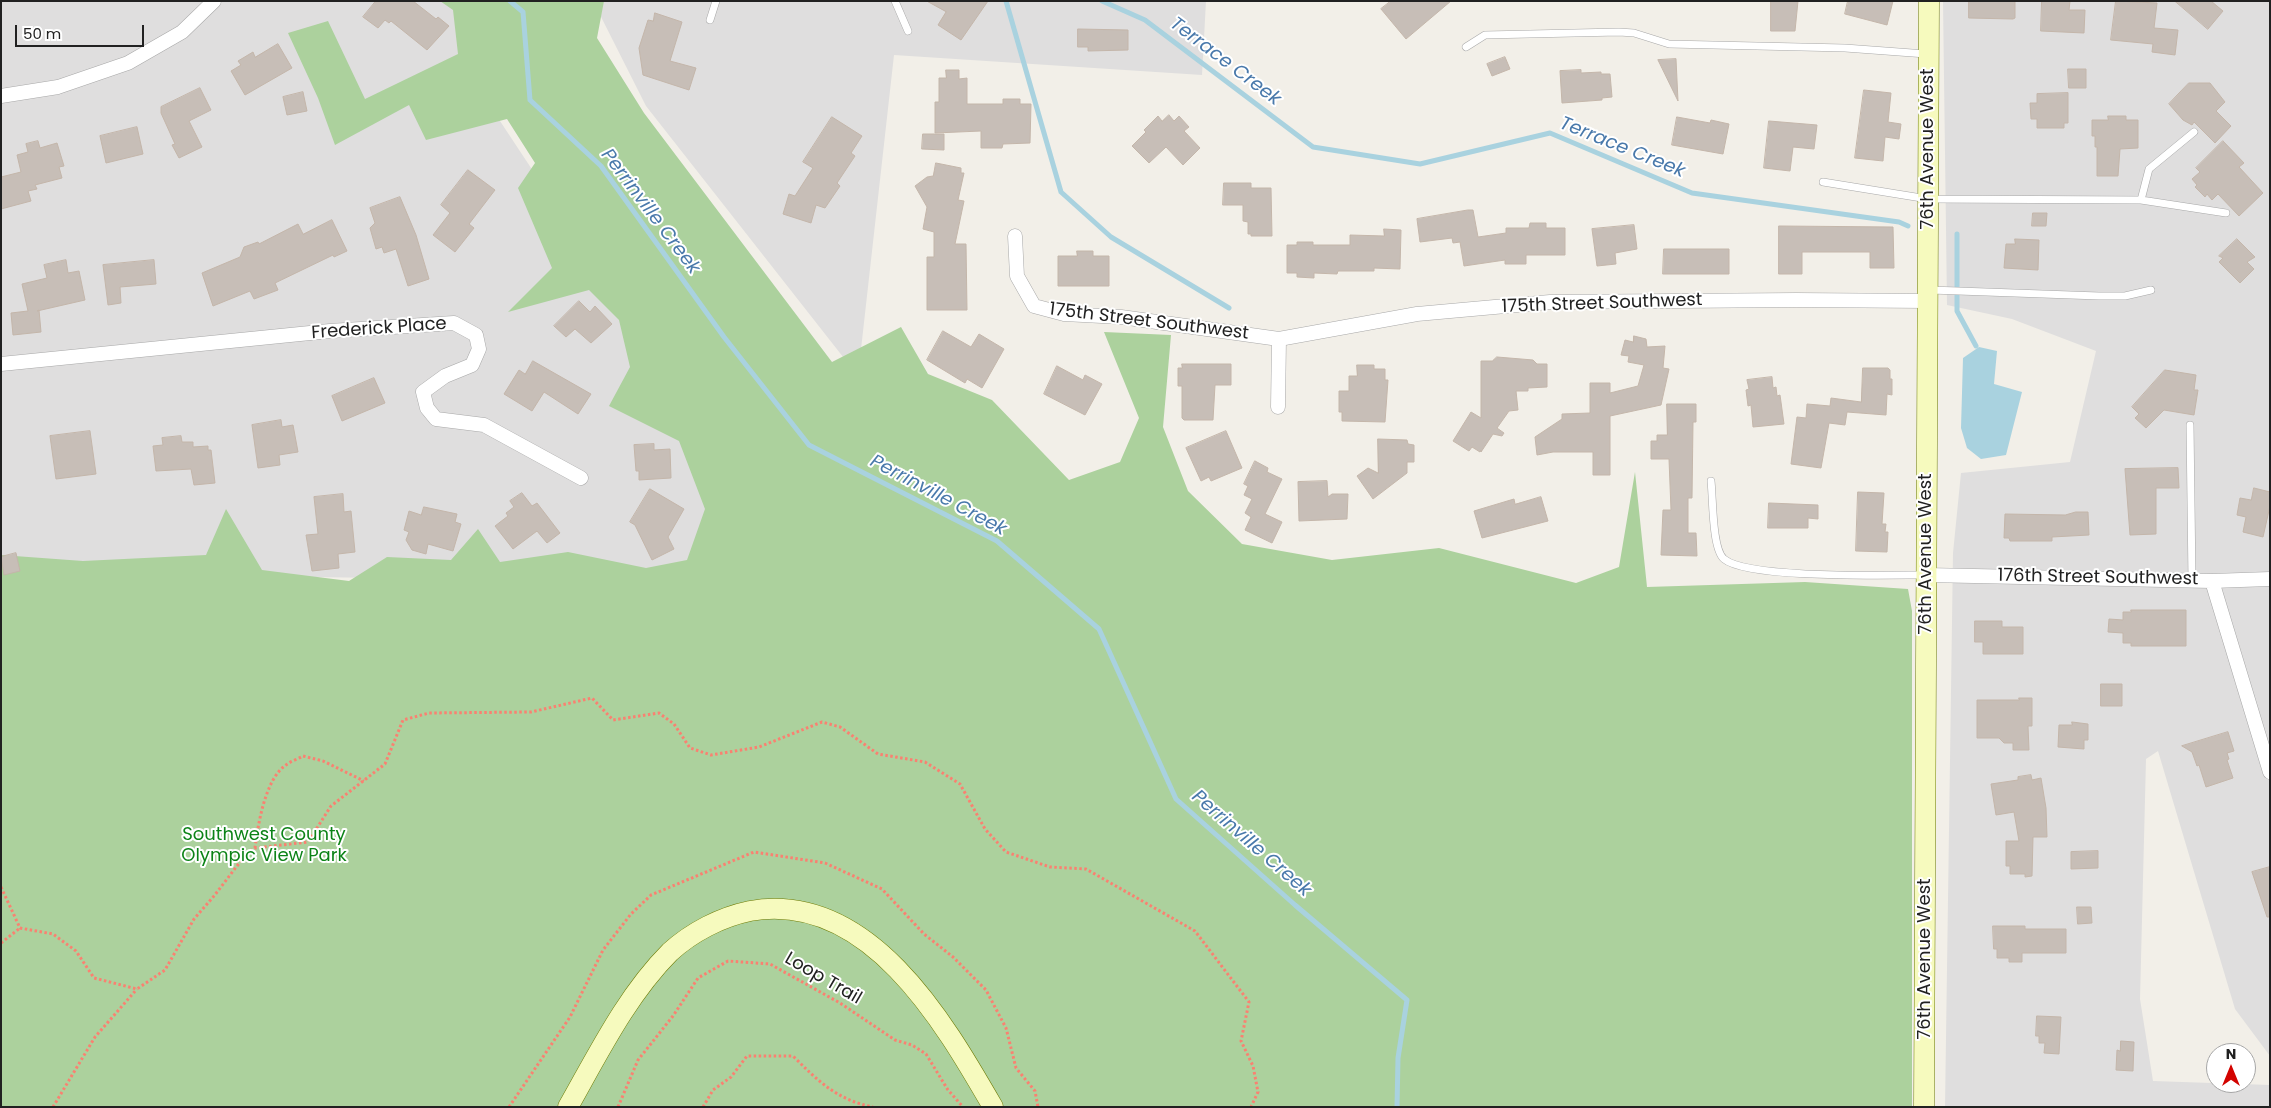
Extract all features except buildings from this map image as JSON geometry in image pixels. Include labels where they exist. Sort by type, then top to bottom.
[{"type":"street","points":[[1,96],[58,87],[128,63],[182,32],[214,1]]},
{"type":"street","name":"76th Avenue West","points":[[1924,1107],[1929,1]]},
{"type":"street","name":"175th Street Southwest","points":[[1015,236],[1017,276],[1034,306],[1064,314],[1121,317],[1279,339],[1417,314],[1550,302],[1786,300],[1928,296]]},
{"type":"street","name":"Frederick Place","points":[[1,364],[330,331],[454,323],[476,335],[479,350],[472,365],[445,376],[423,392],[427,408],[436,419],[484,426],[581,478]]},
{"type":"street","points":[[1278,407],[1279,339]]},
{"type":"street","name":"176th Street Southwest","points":[[1926,575],[2192,580],[2270,579]]},
{"type":"street","points":[[2212,580],[2270,772]]},
{"type":"street","points":[[568,1107],[607,1039],[638,992],[657,966],[672,951],[703,928],[724,919],[743,912],[781,908],[823,918],[842,927],[858,936],[893,964],[912,984],[936,1015],[993,1107]]},
{"type":"lane","points":[[710,20],[716,1]]},
{"type":"lane","points":[[895,1],[908,31]]},
{"type":"lane","points":[[1466,47],[1485,35],[1619,32],[1634,33],[1669,44],[1846,48],[1929,54]]},
{"type":"lane","points":[[2141,200],[2149,169],[2194,132]]},
{"type":"lane","points":[[1822,182],[1928,199],[2141,200],[2226,213]]},
{"type":"lane","points":[[1928,296],[2125,296],[2151,290]]},
{"type":"lane","points":[[2190,426],[2192,580]]},
{"type":"lane","points":[[1711,481],[1717,547],[1724,559],[1737,566],[1784,573],[1926,575]]},
{"type":"path","points":[[53,1107],[95,1037],[136,989],[165,970],[194,919],[247,853],[255,848],[308,842],[331,806],[385,764],[403,720],[429,713],[531,712],[592,698],[614,720],[659,713],[674,724],[690,748],[711,755],[759,747],[822,722],[840,727],[878,754],[925,762],[960,784],[985,829],[1006,852],[1050,867],[1086,869],[1195,931],[1249,1002],[1241,1041],[1253,1066],[1258,1092],[1251,1107]]},
{"type":"path","points":[[255,848],[259,819],[269,789],[284,766],[303,756],[323,761],[364,781]]},
{"type":"path","points":[[509,1107],[570,1017],[603,950],[631,914],[651,895],[754,852],[825,863],[882,889],[924,934],[953,957],[986,990],[1006,1028],[1016,1068],[1035,1091],[1038,1107]]},
{"type":"path","points":[[1,886],[20,928]]},
{"type":"path","points":[[1,943],[20,928],[53,934],[76,951],[94,978],[136,989]]},
{"type":"path","name":"Loop Trail","points":[[618,1107],[638,1060],[698,978],[728,961],[770,964],[840,1003],[895,1040],[912,1045],[926,1054],[948,1090],[963,1107]]},
{"type":"path","points":[[703,1107],[713,1090],[731,1077],[747,1056],[793,1056],[826,1088],[857,1104],[873,1107]]},
{"type":"shaded area","points":[[1,1],[452,1],[498,118],[615,295],[767,583],[1,573]]},
{"type":"shaded area","points":[[593,1],[1206,1],[1202,75],[894,55],[858,376],[646,106]]},
{"type":"shaded area","points":[[1943,1],[2270,1],[2270,1056],[2235,1009],[2158,751],[2146,759],[2140,999],[2153,1081],[2206,1083],[2206,1093],[2256,1093],[2256,1085],[2270,1085],[2270,1107],[1945,1107],[1953,553],[1961,473],[2070,462],[2096,351],[2012,319],[1947,305]]},
{"type":"green space","name":"Southwest County Olympic View Park","points":[[440,1],[604,1],[597,38],[644,113],[832,362],[901,327],[928,374],[992,400],[1069,480],[1120,462],[1139,418],[1104,332],[1171,335],[1163,427],[1188,491],[1242,544],[1332,560],[1439,548],[1576,583],[1619,567],[1635,472],[1647,587],[1805,582],[1908,589],[1912,611],[1912,1107],[1,1107],[1,555],[83,561],[206,555],[226,509],[262,570],[349,581],[387,557],[451,560],[478,529],[500,562],[568,552],[646,568],[687,560],[705,509],[679,441],[609,406],[630,367],[619,320],[589,290],[508,312],[552,268],[518,188],[535,163],[507,119],[426,140],[409,105],[335,145],[318,98],[288,33],[328,21],[365,99],[458,54],[453,10]]},
{"type":"water","points":[[1979,347],[1997,351],[1994,384],[2022,392],[2006,455],[1981,459],[1967,448],[1961,428],[1963,358]]},
{"type":"waterway","name":"Perrinville Creek","points":[[510,1],[523,12],[530,100],[601,166],[724,337],[809,445],[997,541],[1099,629],[1176,799],[1295,905],[1407,1000],[1398,1058],[1397,1107]]},
{"type":"waterway","points":[[1006,1],[1061,192],[1111,237],[1229,308]]},
{"type":"waterway","name":"Terrace Creek","points":[[1102,1],[1145,20],[1313,147],[1420,164],[1550,133],[1692,193],[1899,222],[1908,226]]},
{"type":"waterway","name":"Terrace Creek","points":[[1957,234],[1957,311],[1976,346]]}]
